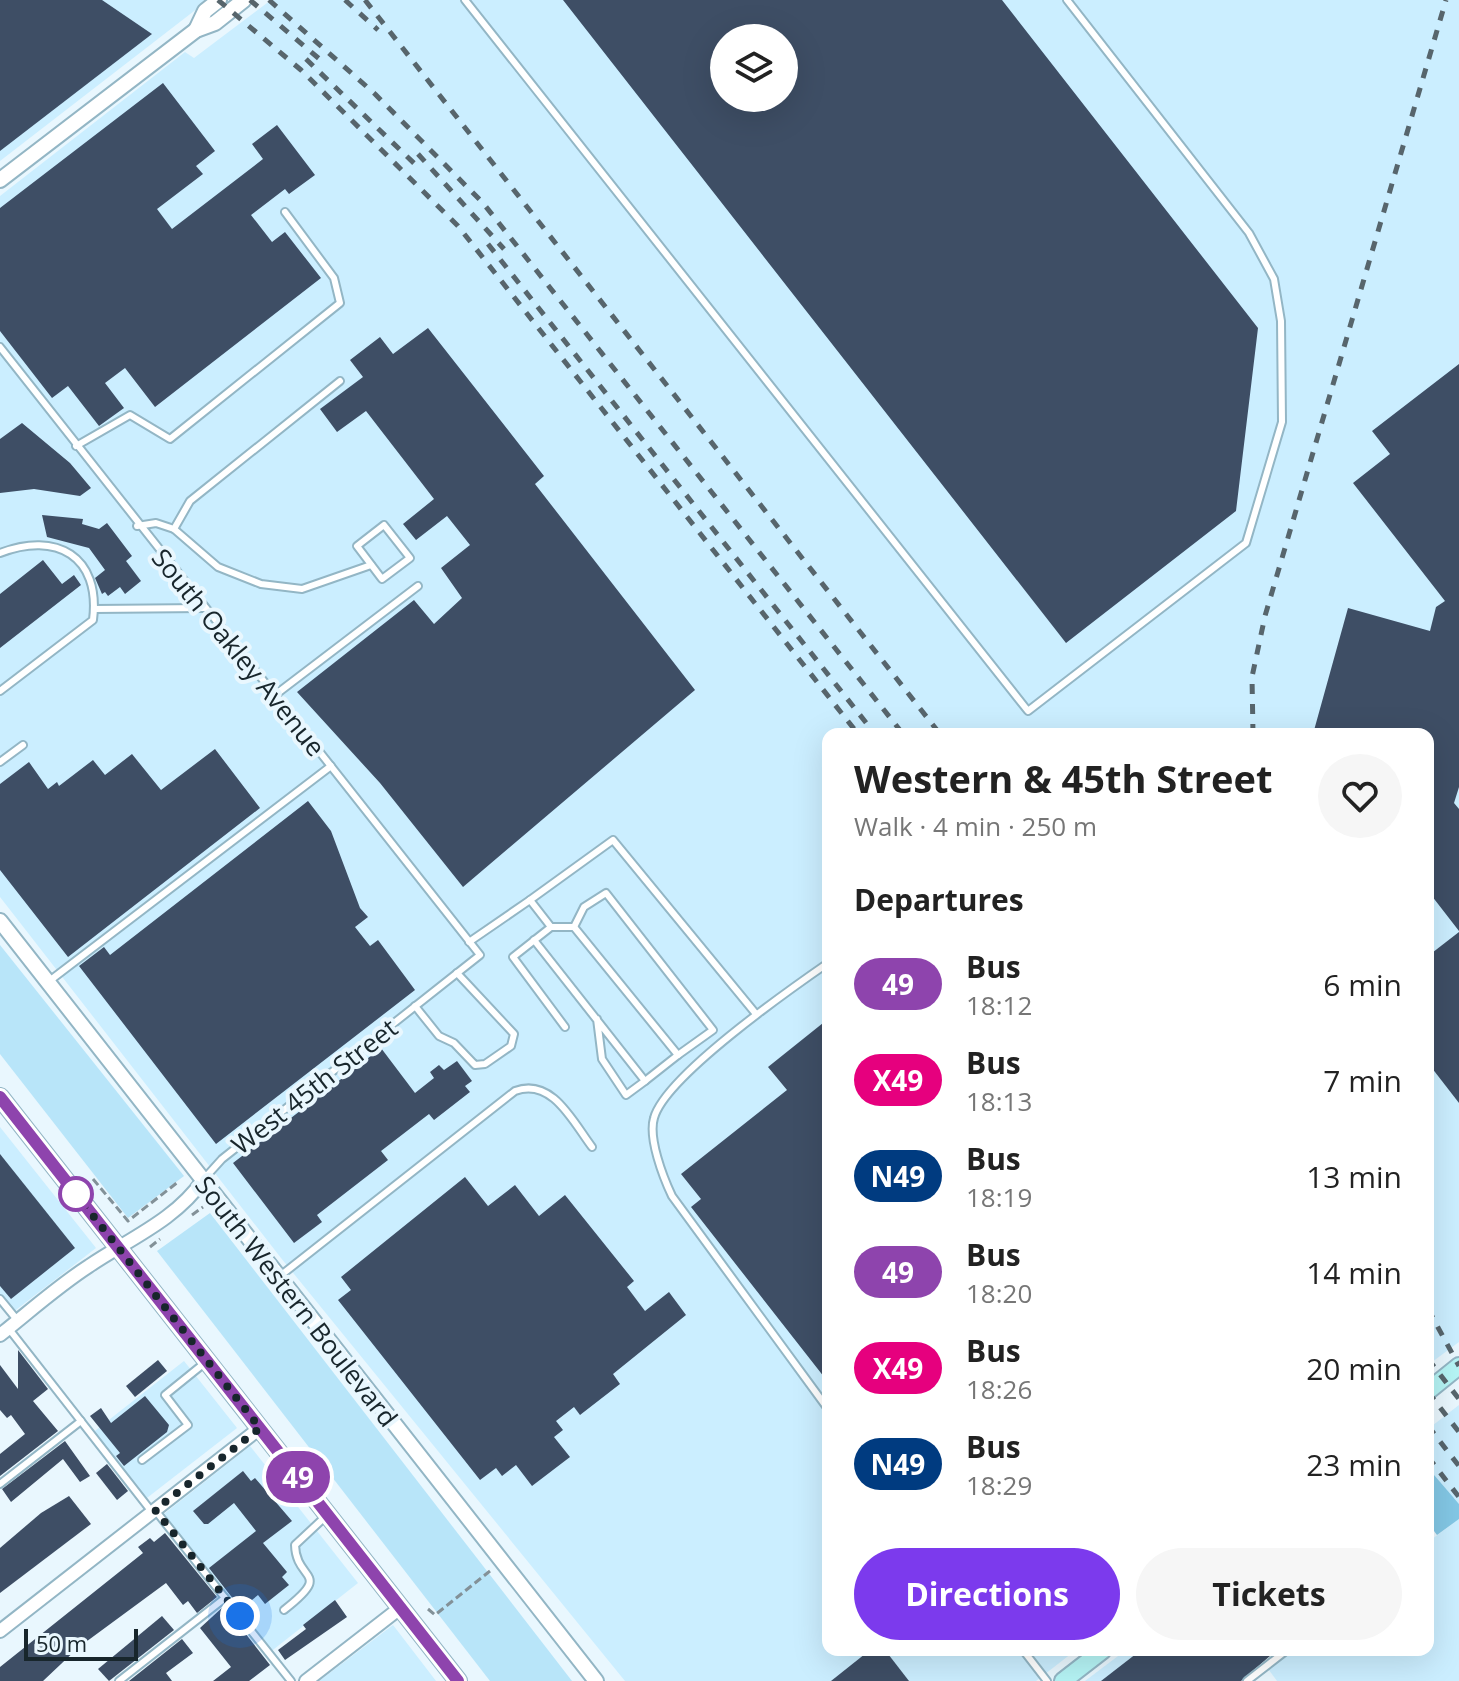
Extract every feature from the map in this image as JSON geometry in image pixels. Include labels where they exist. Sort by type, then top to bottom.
[{"type":"main road","points":[[0,1097],[458,1681]]},
{"type":"main road","points":[[1434,1386],[1459,1366]]},
{"type":"main road","points":[[1434,1399],[1459,1380]]},
{"type":"main road","points":[[1063,1681],[1095,1656]]},
{"type":"street","points":[[196,30],[205,11],[219,0]]},
{"type":"street","points":[[0,180],[196,30],[215,23],[244,0]]},
{"type":"street","name":"South Western Boulevard","points":[[0,921],[596,1681]]},
{"type":"street","name":"West 45th Street","points":[[9,1328],[89,1265],[120,1250],[195,1192],[203,1180]]},
{"type":"street","points":[[0,1631],[260,1428]]},
{"type":"street","points":[[306,1681],[400,1608]]},
{"type":"lane","points":[[465,0],[1028,711],[1246,543],[1282,422],[1281,321],[1274,279],[1249,233],[1067,0]]},
{"type":"lane","points":[[76,446],[130,415],[170,439],[340,303],[334,278],[285,212]]},
{"type":"lane","name":"South Oakley Avenue","points":[[0,347],[137,526],[480,955]]},
{"type":"lane","points":[[174,529],[190,501],[340,381]]},
{"type":"lane","points":[[137,526],[156,523],[174,529],[218,567],[261,584],[302,589],[371,565]]},
{"type":"lane","points":[[384,525],[410,558],[382,579],[371,565],[357,546],[384,525]]},
{"type":"lane","points":[[0,553],[25,543],[63,550],[86,568],[95,600],[93,620],[0,691]]},
{"type":"lane","points":[[275,695],[418,586]]},
{"type":"lane","points":[[94,609],[204,608]]},
{"type":"lane","points":[[0,762],[23,745]]},
{"type":"lane","points":[[48,982],[331,766]]},
{"type":"lane","points":[[469,942],[613,840],[756,1014]]},
{"type":"lane","points":[[574,927],[584,907],[606,893],[713,1030],[626,1095],[602,1059],[597,1019]]},
{"type":"lane","points":[[530,900],[551,927]]},
{"type":"lane","points":[[565,1027],[513,957],[551,927],[574,927]]},
{"type":"lane","points":[[574,927],[678,1055]]},
{"type":"lane","points":[[534,940],[645,1081]]},
{"type":"lane","name":"West 45th Street","points":[[203,1180],[222,1159],[480,955]]},
{"type":"lane","points":[[822,967],[756,1014],[664,1095],[653,1121],[660,1171],[672,1196],[822,1401]]},
{"type":"lane","points":[[415,1006],[439,1036],[454,1043],[475,1065],[485,1064],[511,1046],[514,1034],[457,973]]},
{"type":"lane","points":[[279,1277],[515,1091],[534,1087],[548,1093],[592,1147]]},
{"type":"lane","points":[[0,1299],[9,1328],[291,1681]]},
{"type":"lane","points":[[142,1460],[188,1425],[165,1395],[207,1361]]},
{"type":"lane","points":[[0,1484],[81,1421]]},
{"type":"lane","points":[[284,1610],[307,1592],[309,1586],[308,1571],[295,1545],[327,1515]]},
{"type":"lane","points":[[119,1681],[225,1598]]},
{"type":"lane","points":[[1028,1656],[1047,1681]]},
{"type":"lane","points":[[1247,1681],[1279,1656]]},
{"type":"path","points":[[93,1179],[128,1221],[178,1182]]},
{"type":"path","points":[[428,1609],[435,1615],[491,1571]]},
{"type":"shaded area","points":[[0,0],[206,0],[207,1],[0,161]]},
{"type":"shaded area","points":[[271,0],[1459,0],[1459,1342],[1434,1361],[1434,728],[822,728],[822,1656],[1068,1656],[1036,1681],[625,1681],[281,1258],[0,897],[0,196],[185,52],[194,58]]},
{"type":"shaded area","points":[[0,945],[184,1176],[128,1218],[0,1054]]},
{"type":"shaded area","points":[[0,1127],[96,1248],[12,1313],[0,1299]]},
{"type":"shaded area","points":[[210,1213],[572,1681],[490,1681],[157,1251]]},
{"type":"shaded area","points":[[184,1361],[237,1428],[143,1501],[91,1434]]},
{"type":"shaded area","points":[[1459,1405],[1459,1504],[1454,1498],[1434,1513],[1434,1424]]},
{"type":"shaded area","points":[[250,1446],[358,1583],[269,1653],[160,1517]]},
{"type":"shaded area","points":[[1434,1475],[1459,1504],[1459,1519],[1437,1535],[1434,1531]]},
{"type":"shaded area","points":[[1459,1519],[1459,1681],[1277,1681],[1266,1666],[1279,1656],[1434,1656],[1434,1538]]},
{"type":"shaded area","points":[[393,1625],[436,1681],[319,1681]]},
{"type":"shaded area","points":[[1118,1656],[1168,1656],[1187,1681],[1085,1681]]},
{"type":"building","points":[[0,0],[102,0],[152,34],[0,151]]},
{"type":"building","points":[[563,0],[1002,0],[1258,328],[1236,511],[1066,643]]},
{"type":"building","points":[[163,83],[215,151],[196,166],[203,174],[157,209],[172,229],[263,159],[252,144],[277,125],[315,175],[289,194],[285,189],[251,215],[272,242],[285,232],[321,278],[155,407],[125,368],[105,383],[124,408],[99,426],[68,386],[52,398],[0,331],[0,208]]},
{"type":"building","points":[[428,328],[544,476],[535,484],[695,690],[463,887],[380,783],[297,692],[414,600],[434,624],[462,598],[441,568],[470,545],[447,516],[416,540],[403,524],[434,499],[366,411],[337,432],[320,409],[363,377],[350,360],[380,337],[393,354]]},
{"type":"building","points":[[1459,364],[1459,787],[1454,803],[1459,809],[1459,931],[1434,899],[1434,728],[1315,728],[1348,608],[1430,631],[1436,607],[1445,601],[1353,483],[1390,454],[1372,431]]},
{"type":"building","points":[[22,423],[70,463],[91,488],[80,496],[34,489],[0,493],[0,439]]},
{"type":"building","points":[[42,515],[83,519],[82,524],[99,529],[107,523],[132,556],[126,561],[141,581],[125,594],[120,587],[108,596],[105,592],[102,594],[95,578],[105,570],[89,548],[47,537]]},
{"type":"building","points":[[43,560],[62,584],[74,575],[81,585],[0,648],[0,594]]},
{"type":"building","points":[[215,749],[260,808],[68,957],[0,870],[0,784],[29,762],[48,789],[57,782],[59,786],[93,760],[105,775],[132,754],[161,790]]},
{"type":"building","points":[[308,801],[331,831],[360,908],[368,917],[355,927],[370,946],[378,940],[415,990],[216,1144],[79,966],[104,947],[110,955]]},
{"type":"building","points":[[1459,932],[1459,1103],[1434,1071],[1434,951]]},
{"type":"building","points":[[822,1024],[822,1374],[691,1207],[701,1199],[681,1174],[787,1090],[768,1067]]},
{"type":"building","points":[[381,1048],[415,1093],[434,1078],[430,1072],[439,1065],[444,1070],[457,1061],[472,1081],[465,1086],[470,1092],[434,1120],[429,1114],[381,1151],[388,1160],[317,1215],[322,1222],[294,1243],[233,1163]]},
{"type":"building","points":[[0,1154],[75,1248],[11,1299],[0,1286]]},
{"type":"building","points":[[465,1177],[488,1206],[515,1185],[539,1216],[565,1195],[634,1281],[627,1287],[645,1311],[669,1292],[686,1315],[613,1374],[620,1384],[580,1415],[574,1407],[556,1421],[563,1430],[554,1437],[570,1457],[532,1486],[516,1465],[502,1476],[496,1468],[480,1480],[338,1300],[351,1290],[341,1277]]},
{"type":"building","points":[[18,1350],[48,1389],[33,1401],[58,1431],[0,1476],[0,1454],[25,1434],[11,1415],[7,1418],[0,1410],[0,1365],[18,1389]]},
{"type":"building","points":[[158,1360],[167,1371],[135,1397],[126,1386]]},
{"type":"building","points":[[145,1396],[169,1425],[167,1432],[124,1466],[116,1456],[120,1453],[90,1416],[101,1408],[111,1423]]},
{"type":"building","points":[[65,1441],[90,1476],[80,1482],[63,1459],[11,1502],[2,1489]]},
{"type":"building","points":[[107,1464],[128,1491],[117,1500],[96,1473]]},
{"type":"building","points":[[243,1471],[251,1481],[255,1478],[292,1521],[263,1543],[287,1572],[282,1577],[289,1585],[265,1604],[258,1595],[241,1609],[209,1568],[256,1531],[234,1503],[208,1524],[204,1524],[193,1511]]},
{"type":"building","points":[[69,1496],[91,1524],[0,1593],[0,1548],[41,1513]]},
{"type":"building","points":[[165,1533],[217,1597],[197,1613],[188,1601],[183,1605],[166,1583],[79,1647],[43,1681],[0,1681],[0,1667],[143,1553],[138,1547],[150,1538],[154,1542]]},
{"type":"building","points":[[335,1600],[347,1617],[285,1660],[278,1650],[306,1629],[303,1625]]},
{"type":"building","points":[[224,1606],[270,1665],[249,1681],[213,1681],[231,1667],[200,1628]]},
{"type":"building","points":[[162,1616],[174,1630],[109,1681],[98,1669]]},
{"type":"building","points":[[182,1639],[193,1653],[166,1673],[172,1681],[129,1681]]},
{"type":"building","points":[[862,1656],[890,1656],[909,1681],[831,1681]]},
{"type":"building","points":[[1133,1656],[1270,1656],[1241,1681],[1101,1681]]},
{"type":"railway","points":[[218,0],[301,70],[458,226],[853,728]]},
{"type":"railway","points":[[250,0],[323,62]]},
{"type":"railway","points":[[269,0],[375,94],[483,203],[898,728]]},
{"type":"railway","points":[[345,0],[378,30]]},
{"type":"railway","points":[[365,0],[935,728]]},
{"type":"railway","points":[[1253,728],[1252,677],[1265,616],[1446,0]]},
{"type":"railway","points":[[306,59],[421,170]]},
{"type":"railway","points":[[418,154],[504,249]]},
{"type":"railway","points":[[488,244],[870,728]]},
{"type":"railway","points":[[1434,1320],[1459,1366]]},
{"type":"railway","points":[[1434,1367],[1459,1399]]},
{"type":"railway","points":[[1434,1400],[1459,1432]]},
{"type":"railway","points":[[1434,1434],[1459,1466]]},
{"type":"railway","points":[[1434,1465],[1459,1497]]},
{"type":"bus line","name":"49","points":[[0,1097],[458,1681]]},
{"type":"route","points":[[76,1194],[74,1192],[260,1428],[155,1510],[240,1616]]}]
